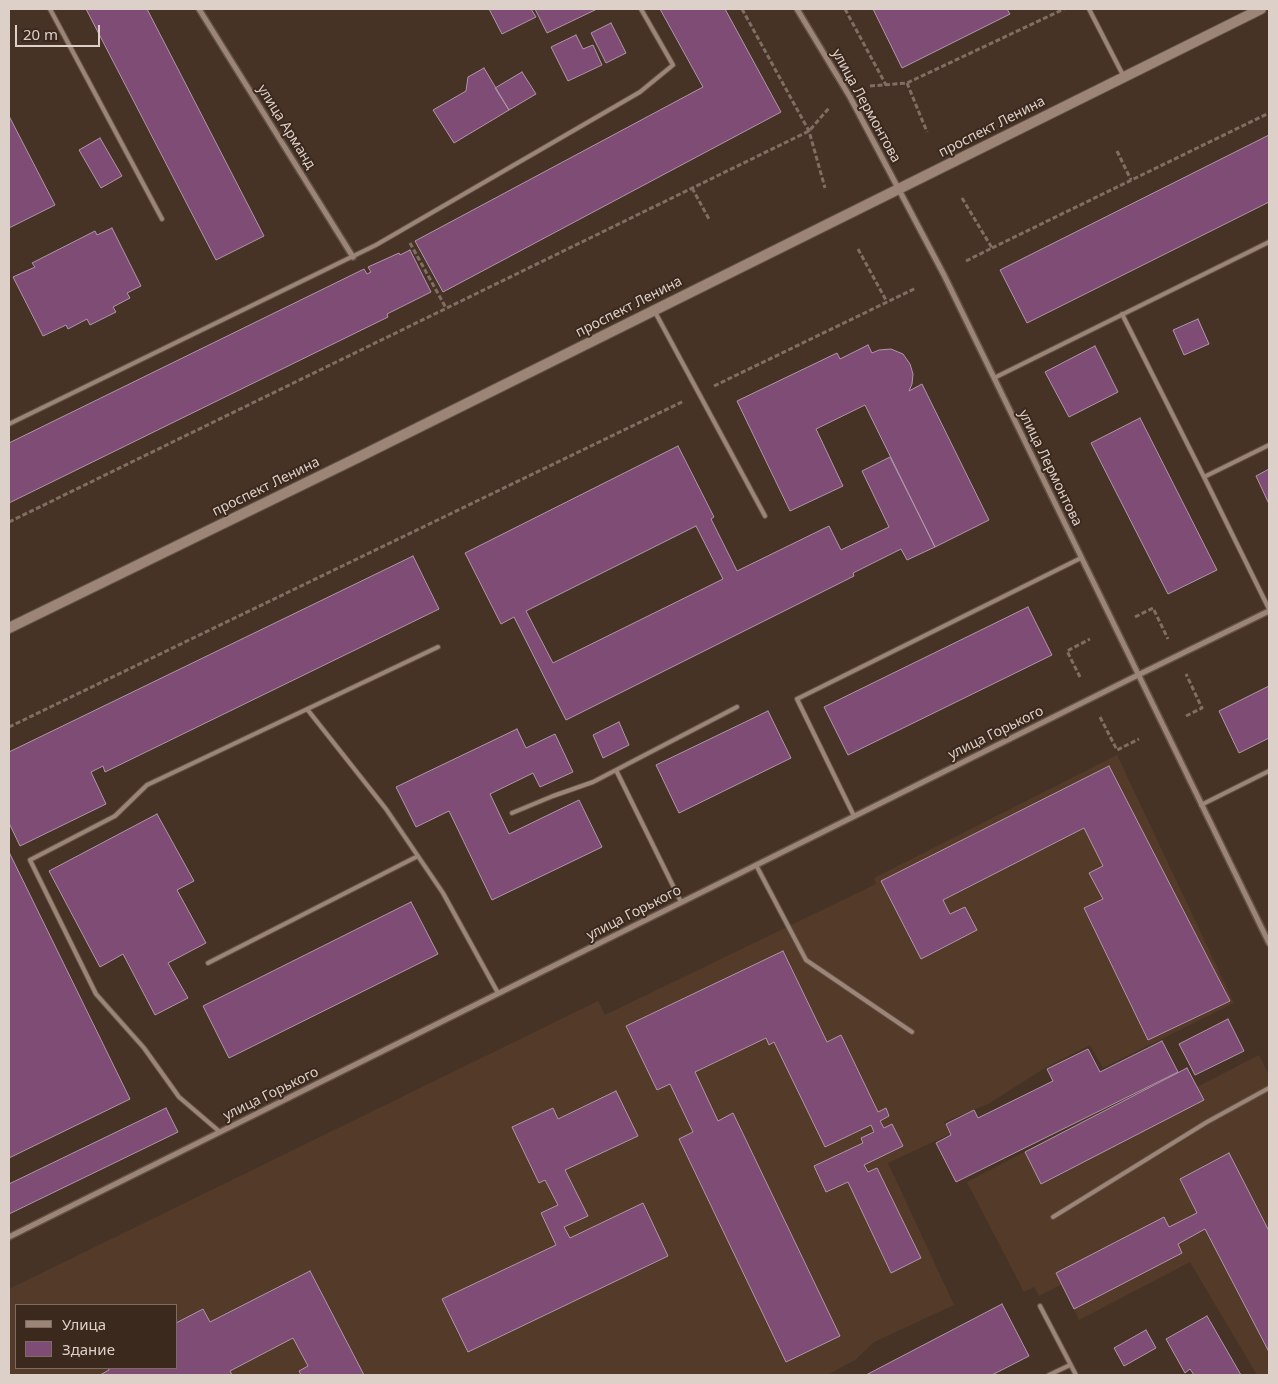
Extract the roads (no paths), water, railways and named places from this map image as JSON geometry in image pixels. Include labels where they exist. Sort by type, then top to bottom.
[{"type":"main road","name":"проспект Ленина","points":[[9,628],[357,458],[1261,9]]},
{"type":"street","name":"улица Арманд","points":[[199,9],[353,257]]},
{"type":"street","name":"улица Лермонтова","points":[[798,9],[850,97],[944,275],[1269,943]]},
{"type":"street","name":"улица Горького","points":[[9,1237],[1269,610]]},
{"type":"lane","points":[[50,9],[162,219]]},
{"type":"lane","points":[[9,424],[353,257],[403,230],[640,92],[673,65],[641,9]]},
{"type":"lane","points":[[1089,9],[1124,77]]},
{"type":"lane","points":[[994,378],[1269,242]]},
{"type":"lane","points":[[654,310],[766,516]]},
{"type":"lane","points":[[1122,314],[1269,610]]},
{"type":"lane","points":[[1204,477],[1269,445]]},
{"type":"lane","points":[[854,816],[797,699],[1081,558]]},
{"type":"lane","points":[[220,1132],[179,1097],[144,1048],[96,994],[30,860],[115,816],[148,784],[438,647]]},
{"type":"lane","points":[[512,814],[553,796],[593,782],[737,707]]},
{"type":"lane","points":[[307,709],[386,809],[443,893],[498,993]]},
{"type":"lane","points":[[616,770],[682,902]]},
{"type":"lane","points":[[1202,805],[1269,771]]},
{"type":"lane","points":[[208,963],[418,856]]},
{"type":"lane","points":[[756,865],[806,960],[912,1032]]},
{"type":"lane","points":[[1053,1217],[1207,1122],[1269,1088]]},
{"type":"lane","points":[[1040,1306],[1076,1375]]},
{"type":"lane","points":[[1049,1375],[1070,1365]]}]
